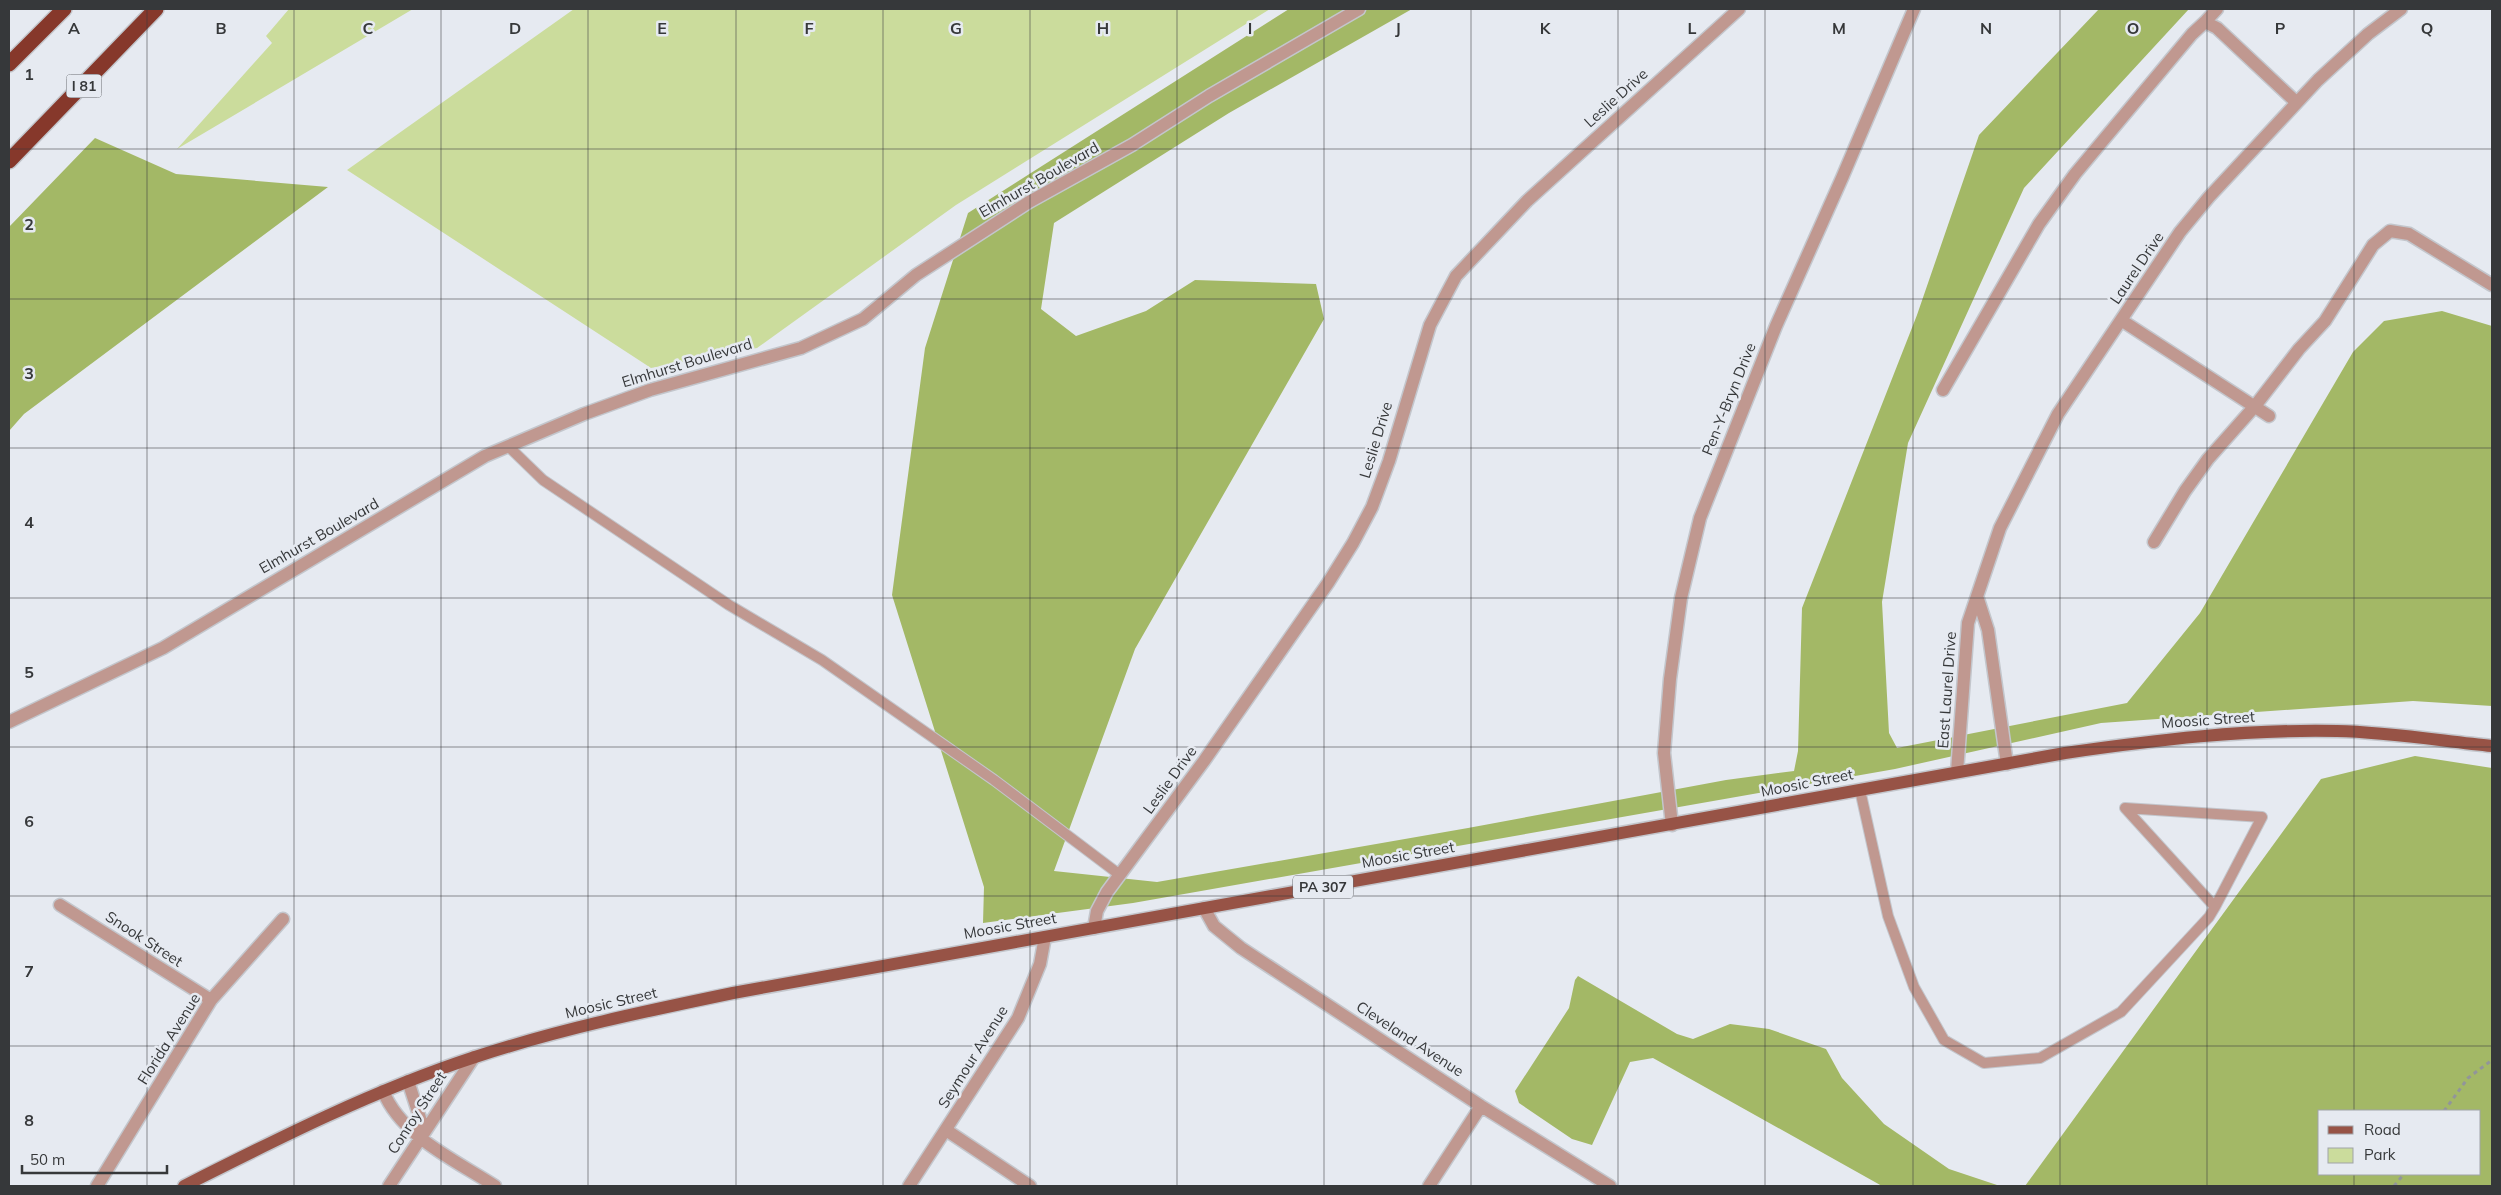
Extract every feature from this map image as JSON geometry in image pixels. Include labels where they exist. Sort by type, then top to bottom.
[{"type":"highway","points":[[9,64],[64,9]]},
{"type":"highway","name":"I 81","points":[[9,161],[156,9]]},
{"type":"main road","name":"Moosic Street","points":[[184,1186],[288,1134],[408,1081],[474,1057],[591,1023],[665,1007],[1957,772],[2154,740],[2225,733],[2339,731],[2492,746]]},
{"type":"street","name":"Elmhurst Boulevard","points":[[9,722],[163,648],[365,529],[434,485],[508,446],[584,414],[650,390],[801,348],[863,319],[916,275],[1029,202],[1132,145],[1209,96],[1359,9]]},
{"type":"street","name":"Leslie Drive","points":[[1094,928],[1097,911],[1107,892],[1301,622],[1353,543],[1372,507],[1389,461],[1430,325],[1456,276],[1527,201],[1739,9]]},
{"type":"street","name":"Pen-Y-Bryn Drive","points":[[1672,825],[1664,753],[1670,679],[1681,598],[1700,518],[1776,326],[1914,9]]},
{"type":"street","points":[[1943,390],[2039,224],[2075,174],[2192,34],[2217,9]]},
{"type":"street","name":"Laurel Drive","points":[[1978,599],[1984,570],[2010,505],[2058,414],[2192,218],[2296,102],[2368,34],[2401,9]]},
{"type":"street","points":[[2205,22],[2217,28],[2296,102]]},
{"type":"street","points":[[2154,542],[2184,491],[2208,459],[2255,406],[2299,349],[2325,322],[2373,245],[2390,231],[2409,234],[2492,285]]},
{"type":"street","points":[[2121,320],[2269,416]]},
{"type":"street","points":[[1978,599],[1988,630],[2007,764]]},
{"type":"street","name":"East Laurel Drive","points":[[1957,772],[1968,623],[1978,599]]},
{"type":"street","name":"Snook Street","points":[[60,905],[211,1000]]},
{"type":"street","name":"Cleveland Avenue","points":[[1204,908],[1214,926],[1241,948],[1482,1106],[1610,1186]]},
{"type":"street","name":"Florida Avenue","points":[[97,1186],[211,1000],[283,919]]},
{"type":"street","name":"Seymour Avenue","points":[[909,1186],[1018,1018],[1040,964],[1045,937]]},
{"type":"street","name":"Conroy Street","points":[[389,1186],[474,1057]]},
{"type":"street","points":[[408,1081],[421,1121],[420,1138]]},
{"type":"street","points":[[383,1091],[389,1105],[410,1131],[495,1186]]},
{"type":"street","points":[[1429,1186],[1482,1106]]},
{"type":"street","points":[[946,1130],[1030,1186]]},
{"type":"lane","points":[[508,446],[543,480],[729,605],[822,660],[994,780],[1120,876]]},
{"type":"lane","points":[[1860,790],[1888,916],[1914,987],[1944,1040],[1984,1063],[2040,1058],[2121,1012],[2209,917],[2215,907],[2262,816],[2125,808],[2215,907]]},
{"type":"path","points":[[2445,1110],[2468,1078],[2492,1060]]},
{"type":"path","points":[[2394,1186],[2403,1175]]},
{"type":"green space","points":[[289,9],[413,9],[177,149],[272,43],[266,36]]},
{"type":"green space","points":[[574,9],[1270,9],[956,205],[757,348],[651,368],[347,170]]},
{"type":"green space","points":[[1289,9],[1412,9],[1229,113],[1054,223],[1041,309],[1076,336],[1146,311],[1195,280],[1316,284],[1324,319],[1135,649],[1054,871],[1157,882],[1468,828],[1726,780],[1794,771],[1798,751],[1802,608],[1917,315],[1979,135],[2099,9],[2189,9],[2024,188],[1908,443],[1882,602],[1889,733],[1897,748],[2127,703],[2200,613],[2353,352],[2384,321],[2442,311],[2492,326],[2492,706],[2413,701],[2101,723],[1895,769],[1133,903],[983,923],[984,887],[892,595],[925,348],[968,213]]},
{"type":"green space","points":[[95,138],[176,174],[328,187],[24,414],[9,431],[9,227]]},
{"type":"green space","points":[[2415,756],[2492,768],[2492,1186],[2025,1186],[2321,779]]},
{"type":"green space","points":[[1578,976],[1677,1034],[1693,1039],[1730,1024],[1769,1029],[1826,1049],[1842,1078],[1884,1124],[1949,1169],[2000,1186],[1882,1186],[1653,1058],[1630,1062],[1592,1145],[1572,1139],[1519,1103],[1515,1091],[1569,1008],[1575,980]]}]
